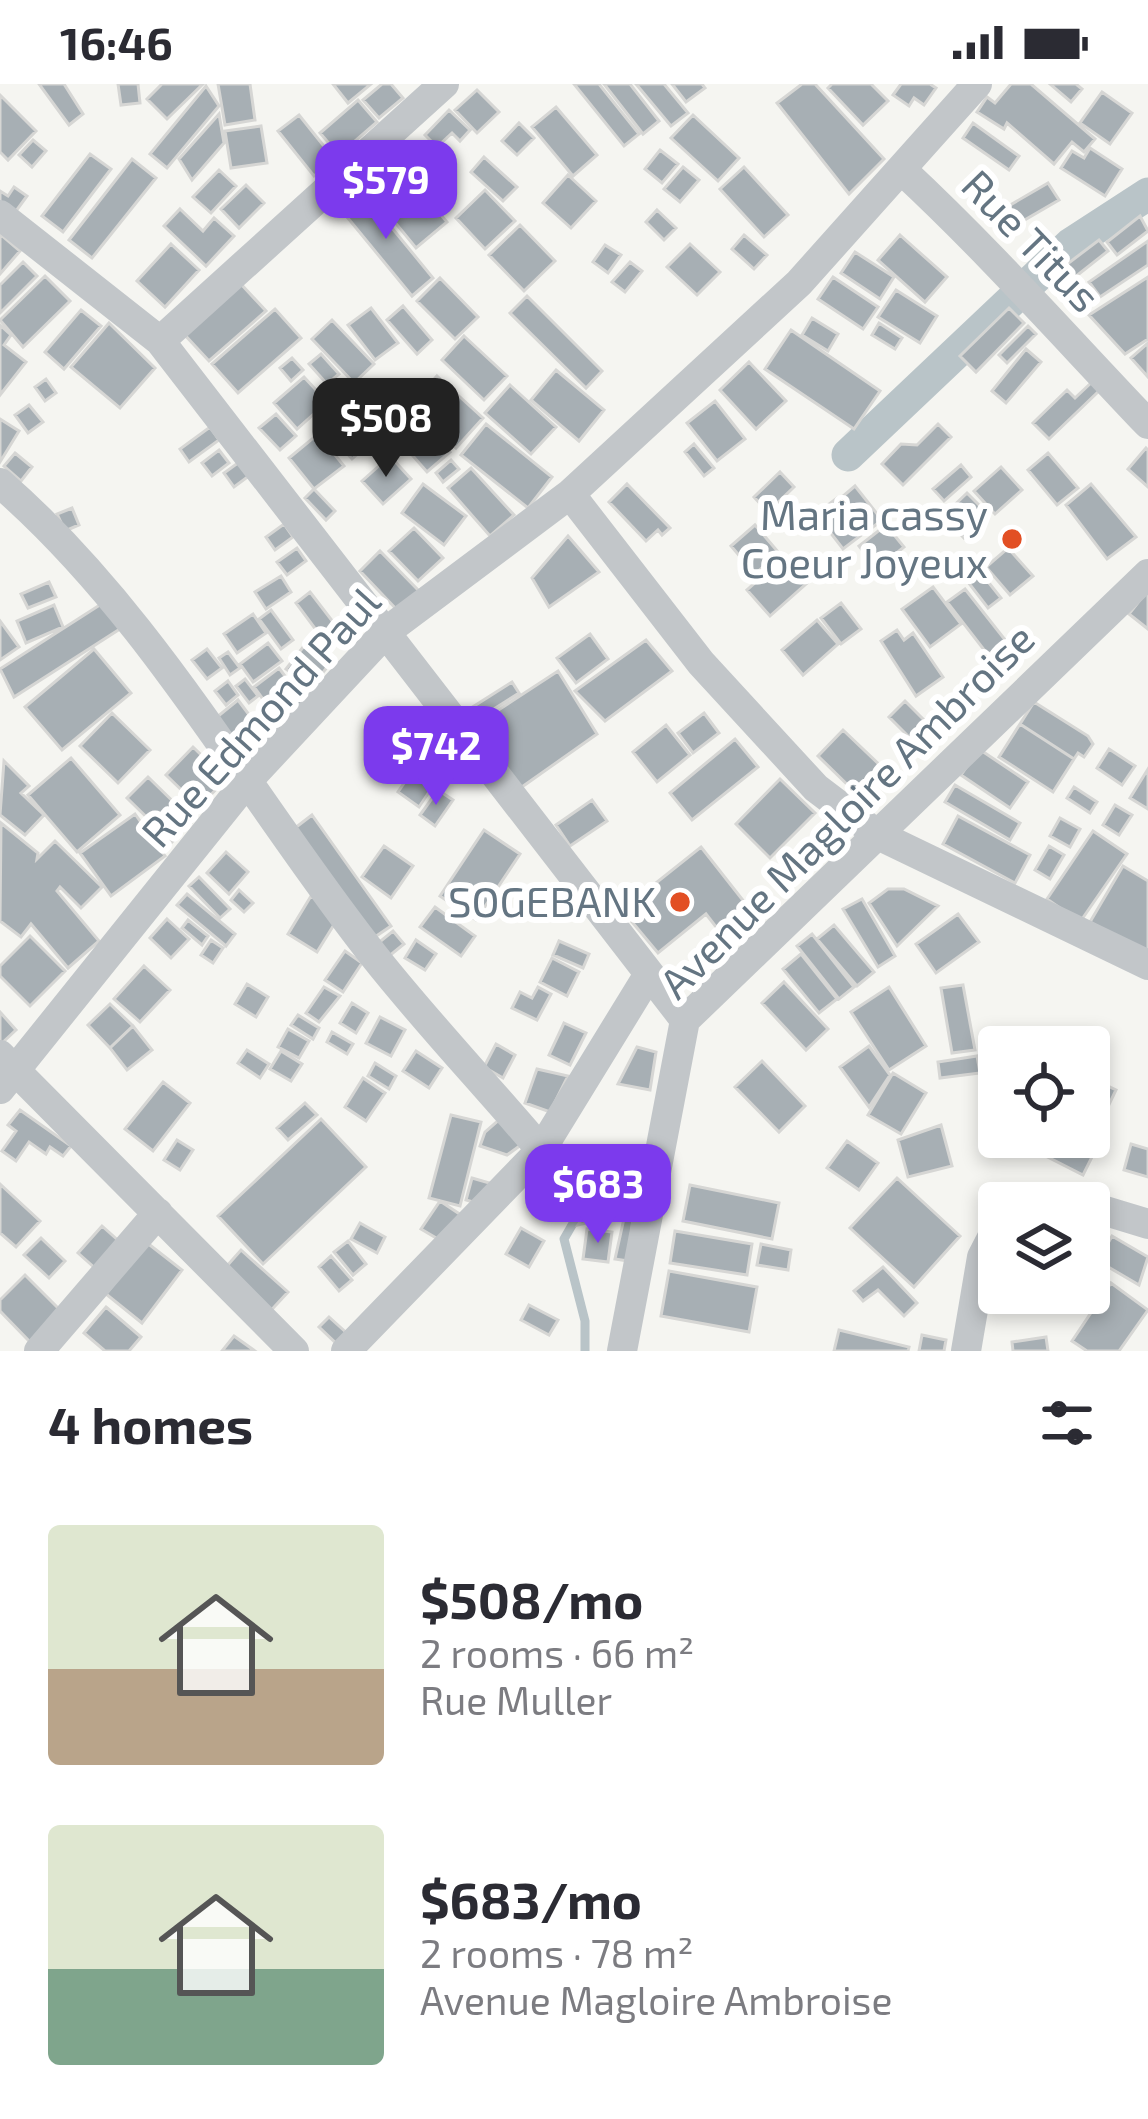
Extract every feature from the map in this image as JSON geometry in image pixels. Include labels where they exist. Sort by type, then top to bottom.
[{"type":"street","points":[[160,341],[444,84]]},
{"type":"street","name":"Rue Edmond Paul","points":[[5,1072],[249,779],[387,631],[570,494],[799,283],[977,84]]},
{"type":"street","name":"Rue Titus","points":[[903,171],[1003,264],[1025,296],[1148,424]]},
{"type":"street","points":[[0,215],[160,341],[685,1020]]},
{"type":"street","points":[[0,483],[56,531],[249,779],[374,955],[542,1150]]},
{"type":"street","points":[[570,494],[700,662],[816,788],[878,835],[1148,965]]},
{"type":"street","name":"Avenue Magloire Ambroise","points":[[622,1351],[685,1020],[1148,574]]},
{"type":"street","points":[[346,1351],[542,1150],[649,974]]},
{"type":"street","points":[[5,1072],[158,1213],[294,1351]]},
{"type":"street","points":[[39,1351],[158,1213]]},
{"type":"street","points":[[1110,1213],[1148,1224]]},
{"type":"street","points":[[966,1351],[978,1276]]},
{"type":"street","points":[[969,1319],[980,1351]]},
{"type":"building","points":[[39,84],[64,84],[83,114],[69,125]]},
{"type":"building","points":[[118,84],[138,84],[140,103],[121,105]]},
{"type":"building","points":[[162,84],[203,84],[167,119],[147,99]]},
{"type":"building","points":[[218,84],[250,84],[255,120],[225,125]]},
{"type":"building","points":[[333,84],[371,84],[348,103]]},
{"type":"building","points":[[382,84],[391,84],[403,98],[379,118],[363,100]]},
{"type":"building","points":[[574,84],[599,84],[639,134],[624,146]]},
{"type":"building","points":[[604,84],[630,84],[659,121],[643,134]]},
{"type":"building","points":[[636,84],[664,84],[688,113],[671,126]]},
{"type":"building","points":[[672,84],[702,84],[705,88],[686,102]]},
{"type":"building","points":[[802,84],[815,84],[884,159],[849,194],[777,103]]},
{"type":"building","points":[[832,84],[871,84],[888,101],[863,125],[828,88]]},
{"type":"building","points":[[901,84],[936,88],[924,105],[914,98],[909,106],[893,95]]},
{"type":"building","points":[[1011,84],[1031,84],[1095,139],[1084,152],[1072,142],[1054,164],[1007,123],[1004,129],[977,112],[987,97],[995,103]]},
{"type":"building","points":[[1050,84],[1076,84],[1082,89],[1071,102]]},
{"type":"building","points":[[206,86],[219,106],[167,168],[150,154]]},
{"type":"building","points":[[477,90],[499,112],[477,133],[455,110]]},
{"type":"building","points":[[1102,92],[1132,113],[1110,144],[1080,123]]},
{"type":"building","points":[[0,95],[36,131],[8,160],[0,152]]},
{"type":"building","points":[[358,100],[377,122],[339,155],[320,133]]},
{"type":"building","points":[[556,107],[597,155],[573,176],[532,127]]},
{"type":"building","points":[[449,110],[470,130],[460,141],[452,133],[437,147],[425,135]]},
{"type":"building","points":[[219,114],[224,143],[192,180],[179,159]]},
{"type":"building","points":[[299,115],[335,160],[314,176],[278,131]]},
{"type":"building","points":[[693,115],[739,158],[718,181],[671,138]]},
{"type":"building","points":[[519,123],[534,138],[517,155],[502,141]]},
{"type":"building","points":[[973,123],[1019,156],[1009,170],[963,138]]},
{"type":"building","points":[[261,126],[267,163],[231,168],[225,131]]},
{"type":"building","points":[[33,140],[46,151],[32,167],[19,155]]},
{"type":"building","points":[[1090,148],[1122,169],[1105,196],[1061,168],[1072,151],[1084,158]]},
{"type":"building","points":[[660,150],[678,164],[662,183],[645,169]]},
{"type":"building","points":[[90,154],[111,169],[63,232],[42,216]]},
{"type":"building","points":[[484,157],[517,187],[503,201],[471,172]]},
{"type":"building","points":[[132,159],[156,178],[92,258],[69,240]]},
{"type":"building","points":[[389,166],[404,182],[382,203],[367,188]]},
{"type":"building","points":[[683,167],[699,180],[680,202],[664,189]]},
{"type":"building","points":[[744,167],[788,215],[764,237],[720,189]]},
{"type":"building","points":[[219,170],[236,186],[211,213],[193,197]]},
{"type":"building","points":[[568,175],[596,201],[571,228],[543,203]]},
{"type":"building","points":[[1048,183],[1059,200],[1004,232],[993,215]]},
{"type":"building","points":[[415,184],[447,222],[416,248],[384,209]]},
{"type":"building","points":[[246,185],[264,203],[239,228],[221,209]]},
{"type":"building","points":[[14,187],[27,196],[11,218],[0,210],[0,191],[8,196]]},
{"type":"building","points":[[360,189],[433,278],[412,296],[338,206]]},
{"type":"building","points":[[485,190],[515,221],[485,249],[456,218]]},
{"type":"building","points":[[180,209],[203,231],[214,218],[234,236],[206,266],[164,226]]},
{"type":"building","points":[[657,210],[676,228],[664,240],[646,222]]},
{"type":"building","points":[[1140,216],[1148,231],[1117,255],[1107,242]]},
{"type":"building","points":[[520,225],[555,261],[524,291],[489,255]]},
{"type":"building","points":[[0,234],[20,251],[0,274]]},
{"type":"building","points":[[744,235],[767,255],[754,269],[732,249]]},
{"type":"building","points":[[900,235],[947,277],[925,302],[878,260]]},
{"type":"building","points":[[1099,240],[1108,251],[1075,277],[1066,265]]},
{"type":"building","points":[[1148,241],[1148,265],[1100,297],[1089,282]]},
{"type":"building","points":[[171,244],[199,270],[165,307],[137,281]]},
{"type":"building","points":[[690,244],[720,272],[697,295],[667,267]]},
{"type":"building","points":[[605,245],[621,255],[608,273],[593,262]]},
{"type":"building","points":[[855,252],[894,277],[880,299],[841,273]]},
{"type":"building","points":[[23,262],[37,276],[0,313],[0,285]]},
{"type":"building","points":[[630,262],[642,271],[625,292],[612,282]]},
{"type":"building","points":[[45,276],[70,301],[23,347],[0,320]]},
{"type":"building","points":[[833,277],[878,307],[863,329],[818,299]]},
{"type":"building","points":[[1148,277],[1148,339],[1125,354],[1089,315]]},
{"type":"building","points":[[440,278],[478,317],[455,339],[417,301]]},
{"type":"building","points":[[240,283],[266,311],[209,361],[183,333]]},
{"type":"building","points":[[896,290],[937,316],[920,343],[878,317]]},
{"type":"building","points":[[527,296],[602,371],[586,388],[510,313]]},
{"type":"building","points":[[403,306],[432,340],[417,354],[387,320]]},
{"type":"building","points":[[371,308],[398,343],[375,360],[348,325]]},
{"type":"building","points":[[1009,308],[1024,323],[976,372],[960,356]]},
{"type":"building","points":[[275,309],[301,338],[238,393],[212,364]]},
{"type":"building","points":[[81,310],[101,326],[64,369],[45,352]]},
{"type":"building","points":[[812,318],[838,334],[828,351],[802,335]]},
{"type":"building","points":[[332,320],[374,364],[354,383],[312,339]]},
{"type":"building","points":[[109,323],[155,368],[120,408],[71,367]]},
{"type":"building","points":[[879,323],[902,338],[895,349],[872,335]]},
{"type":"building","points":[[0,325],[11,335],[4,345],[26,362],[0,395]]},
{"type":"building","points":[[1028,326],[1036,334],[1007,363],[999,355]]},
{"type":"building","points":[[791,330],[880,391],[854,429],[765,369]]},
{"type":"building","points":[[464,336],[507,376],[484,400],[442,360]]},
{"type":"building","points":[[1148,343],[1148,377],[1131,358]]},
{"type":"building","points":[[1026,349],[1041,362],[1006,403],[992,391]]},
{"type":"building","points":[[321,354],[339,374],[327,384],[309,364]]},
{"type":"building","points":[[292,358],[303,370],[291,381],[280,368]]},
{"type":"building","points":[[749,362],[786,401],[756,429],[720,390]]},
{"type":"building","points":[[556,370],[604,410],[579,441],[531,400]]},
{"type":"building","points":[[437,376],[483,418],[456,448],[410,406]]},
{"type":"building","points":[[304,377],[327,402],[297,429],[274,403]]},
{"type":"building","points":[[46,379],[56,393],[45,401],[35,387]]},
{"type":"building","points":[[1092,382],[1100,390],[1049,439],[1033,423],[1067,390],[1075,398]]},
{"type":"building","points":[[367,385],[384,404],[371,415],[354,396]]},
{"type":"building","points":[[510,385],[556,427],[531,454],[485,413]]},
{"type":"building","points":[[715,401],[745,439],[717,461],[687,423]]},
{"type":"building","points":[[407,404],[450,452],[427,472],[385,424]]},
{"type":"building","points":[[29,405],[43,422],[28,433],[15,415]]},
{"type":"building","points":[[276,414],[296,436],[280,450],[259,428]]},
{"type":"building","points":[[0,419],[19,431],[0,462]]},
{"type":"building","points":[[352,419],[372,441],[352,459],[332,437]]},
{"type":"building","points":[[486,424],[552,477],[528,508],[461,455]]},
{"type":"building","points":[[938,424],[951,437],[903,485],[882,464],[901,444],[917,445]]},
{"type":"building","points":[[210,427],[219,440],[189,462],[180,449]]},
{"type":"building","points":[[318,434],[344,466],[314,489],[289,458]]},
{"type":"building","points":[[694,444],[714,468],[704,476],[685,452]]},
{"type":"building","points":[[219,450],[229,463],[212,476],[202,463]]},
{"type":"building","points":[[1148,450],[1148,487],[1128,469]]},
{"type":"building","points":[[15,453],[32,467],[21,481],[4,466]]},
{"type":"building","points":[[1048,453],[1078,488],[1057,505],[1028,470]]},
{"type":"building","points":[[390,456],[411,479],[383,504],[362,481]]},
{"type":"building","points":[[242,460],[253,473],[234,487],[224,473]]},
{"type":"building","points":[[451,460],[459,469],[443,482],[436,473]]},
{"type":"building","points":[[961,465],[971,477],[944,501],[933,489]]},
{"type":"building","points":[[1001,467],[1022,490],[995,514],[974,491]]},
{"type":"building","points":[[471,468],[514,515],[490,536],[448,488]]},
{"type":"building","points":[[780,472],[794,487],[768,512],[754,497]]},
{"type":"building","points":[[423,484],[466,516],[444,545],[402,513]]},
{"type":"building","points":[[627,484],[670,528],[662,535],[658,530],[646,541],[609,502]]},
{"type":"building","points":[[1091,484],[1136,537],[1107,559],[1066,505]]},
{"type":"building","points":[[855,486],[882,520],[868,531],[842,497]]},
{"type":"building","points":[[314,489],[335,511],[326,520],[305,498]]},
{"type":"building","points":[[967,493],[988,514],[964,538],[943,516]]},
{"type":"building","points":[[837,498],[864,533],[843,549],[816,514]]},
{"type":"building","points":[[72,508],[79,525],[65,531],[57,514]]},
{"type":"building","points":[[284,524],[293,537],[275,550],[266,537]]},
{"type":"building","points":[[755,525],[779,553],[755,574],[731,546]]},
{"type":"building","points":[[886,525],[904,547],[877,569],[859,546]]},
{"type":"building","points":[[414,528],[443,558],[418,581],[389,551]]},
{"type":"building","points":[[568,536],[599,572],[549,607],[532,578]]},
{"type":"building","points":[[297,548],[306,561],[287,575],[277,562]]},
{"type":"building","points":[[1008,548],[1033,576],[1010,595],[986,567]]},
{"type":"building","points":[[380,551],[419,591],[398,611],[360,571]]},
{"type":"building","points":[[784,557],[807,583],[770,616],[747,590]]},
{"type":"building","points":[[973,563],[1001,598],[988,608],[961,573]]},
{"type":"building","points":[[281,576],[291,592],[266,609],[255,592]]},
{"type":"building","points":[[49,582],[56,597],[28,608],[21,594]]},
{"type":"building","points":[[933,587],[961,624],[930,647],[902,609]]},
{"type":"building","points":[[965,589],[1006,641],[988,655],[947,602]]},
{"type":"building","points":[[1148,591],[1148,629],[1129,614]]},
{"type":"building","points":[[310,592],[340,631],[325,642],[296,603]]},
{"type":"building","points":[[106,601],[123,627],[14,697],[0,669]]},
{"type":"building","points":[[841,603],[861,629],[841,644],[821,618]]},
{"type":"building","points":[[54,605],[63,627],[26,643],[17,621]]},
{"type":"building","points":[[271,610],[293,640],[281,649],[259,619]]},
{"type":"building","points":[[253,614],[266,633],[237,653],[224,634]]},
{"type":"building","points":[[817,620],[838,644],[803,675],[782,650]]},
{"type":"building","points":[[0,621],[19,647],[0,660]]},
{"type":"building","points":[[897,630],[904,640],[913,633],[943,677],[916,696],[881,641]]},
{"type":"building","points":[[590,634],[608,659],[576,683],[557,658]]},
{"type":"building","points":[[646,640],[672,671],[605,721],[575,691]]},
{"type":"building","points":[[268,643],[282,661],[253,682],[240,664]]},
{"type":"building","points":[[304,646],[328,666],[311,688],[286,669]]},
{"type":"building","points":[[94,649],[131,693],[62,750],[25,707]]},
{"type":"building","points":[[207,649],[222,668],[207,679],[192,660]]},
{"type":"building","points":[[228,652],[240,668],[230,675],[219,658]]},
{"type":"building","points":[[279,668],[304,702],[279,721],[254,687]]},
{"type":"building","points":[[558,671],[597,734],[519,789],[480,722]]},
{"type":"building","points":[[245,679],[258,696],[249,703],[236,686]]},
{"type":"building","points":[[228,681],[238,695],[226,705],[215,691]]},
{"type":"building","points":[[512,682],[519,693],[478,719],[471,708]]},
{"type":"building","points":[[238,700],[253,720],[231,736],[217,717]]},
{"type":"building","points":[[905,701],[932,728],[916,744],[889,717]]},
{"type":"building","points":[[1034,702],[1088,736],[1093,744],[1084,757],[1078,753],[1074,759],[1020,724]]},
{"type":"building","points":[[112,713],[150,750],[118,783],[80,746]]},
{"type":"building","points":[[704,713],[719,733],[693,753],[678,733]]},
{"type":"building","points":[[1020,724],[1074,759],[1053,792],[999,757]]},
{"type":"building","points":[[666,725],[690,755],[657,782],[633,752]]},
{"type":"building","points":[[843,730],[885,770],[859,796],[818,756]]},
{"type":"building","points":[[735,739],[758,767],[692,820],[670,793]]},
{"type":"building","points":[[193,747],[226,779],[199,807],[166,775]]},
{"type":"building","points":[[979,749],[1028,782],[1010,808],[961,775]]},
{"type":"building","points":[[1109,749],[1135,766],[1122,785],[1097,768]]},
{"type":"building","points":[[425,753],[446,767],[419,807],[398,792]]},
{"type":"building","points":[[71,758],[120,815],[77,852],[28,795]]},
{"type":"building","points":[[4,761],[29,786],[21,793],[44,815],[25,835],[0,815]]},
{"type":"building","points":[[1148,769],[1148,809],[1130,798]]},
{"type":"building","points":[[148,777],[193,821],[172,842],[127,798]]},
{"type":"building","points":[[780,779],[815,813],[770,858],[736,824]]},
{"type":"building","points":[[955,785],[1020,823],[1010,840],[945,802]]},
{"type":"building","points":[[1074,787],[1097,802],[1090,813],[1067,798]]},
{"type":"building","points":[[438,790],[453,800],[435,826],[420,815]]},
{"type":"building","points":[[592,800],[607,821],[570,846],[556,825]]},
{"type":"building","points":[[1115,805],[1132,815],[1119,835],[1103,825]]},
{"type":"building","points":[[135,814],[165,856],[111,896],[80,853]]},
{"type":"building","points":[[312,815],[391,926],[369,941],[291,831]]},
{"type":"building","points":[[958,816],[1030,855],[1015,883],[943,844]]},
{"type":"building","points":[[1060,818],[1080,829],[1070,847],[1050,836]]},
{"type":"building","points":[[1,823],[38,853],[37,859],[55,841],[102,887],[81,908],[60,887],[57,891],[99,941],[68,968],[31,924],[21,937],[0,921]]},
{"type":"building","points":[[484,830],[520,854],[476,920],[440,896]]},
{"type":"building","points":[[1093,831],[1127,854],[1080,922],[1047,899]]},
{"type":"building","points":[[384,846],[413,866],[391,898],[362,877]]},
{"type":"building","points":[[1049,846],[1064,855],[1050,879],[1035,870]]},
{"type":"building","points":[[701,847],[760,922],[730,945],[706,914],[658,953],[622,910]]},
{"type":"building","points":[[226,852],[248,872],[229,894],[207,873]]},
{"type":"building","points":[[1123,866],[1148,881],[1148,956],[1090,922]]},
{"type":"building","points":[[199,877],[230,909],[220,918],[189,886]]},
{"type":"building","points":[[888,889],[904,889],[938,906],[897,946],[869,903]]},
{"type":"building","points":[[239,890],[253,903],[244,912],[231,900]]},
{"type":"building","points":[[187,894],[235,934],[226,946],[177,905]]},
{"type":"building","points":[[311,896],[340,915],[317,952],[288,934]]},
{"type":"building","points":[[862,899],[895,956],[878,967],[843,909]]},
{"type":"building","points":[[435,907],[475,936],[461,956],[420,927]]},
{"type":"building","points":[[958,914],[979,942],[936,973],[916,944]]},
{"type":"building","points":[[167,919],[189,939],[171,958],[150,938]]},
{"type":"building","points":[[188,920],[208,936],[202,945],[182,928]]},
{"type":"building","points":[[834,925],[874,972],[857,986],[817,939]]},
{"type":"building","points":[[393,931],[404,944],[388,957],[377,944]]},
{"type":"building","points":[[812,934],[854,987],[839,999],[797,946]]},
{"type":"building","points":[[30,936],[65,971],[30,1006],[0,976],[0,966]]},
{"type":"building","points":[[211,940],[223,948],[213,963],[201,955]]},
{"type":"building","points":[[416,940],[436,954],[425,970],[405,958]]},
{"type":"building","points":[[559,941],[589,954],[583,968],[553,955]]},
{"type":"building","points":[[345,951],[362,963],[343,992],[325,980]]},
{"type":"building","points":[[801,954],[837,999],[819,1013],[783,969]]},
{"type":"building","points":[[552,958],[579,972],[567,996],[540,982]]},
{"type":"building","points":[[144,966],[170,990],[140,1022],[114,999]]},
{"type":"building","points":[[784,982],[828,1029],[806,1050],[762,1003]]},
{"type":"building","points":[[247,984],[268,997],[256,1017],[235,1004]]},
{"type":"building","points":[[963,985],[975,1050],[952,1053],[941,988]]},
{"type":"building","points":[[324,987],[340,996],[319,1022],[306,1013]]},
{"type":"building","points":[[538,987],[551,994],[537,1020],[512,1008],[520,992],[532,998]]},
{"type":"building","points":[[889,987],[926,1046],[889,1070],[851,1012]]},
{"type":"building","points":[[352,1003],[368,1013],[356,1033],[340,1023]]},
{"type":"building","points":[[110,1004],[133,1026],[110,1048],[88,1025]]},
{"type":"building","points":[[0,1012],[16,1030],[1,1044],[0,1043]]},
{"type":"building","points":[[298,1015],[319,1028],[313,1039],[291,1025]]},
{"type":"building","points":[[380,1017],[405,1030],[391,1056],[366,1043]]},
{"type":"building","points":[[564,1023],[586,1033],[570,1065],[549,1055]]},
{"type":"building","points":[[133,1026],[152,1050],[127,1070],[110,1048]]},
{"type":"building","points":[[288,1029],[309,1041],[299,1058],[278,1047]]},
{"type":"building","points":[[332,1032],[353,1044],[347,1054],[327,1042]]},
{"type":"building","points":[[496,1044],[515,1055],[503,1078],[484,1067]]},
{"type":"building","points":[[869,1046],[890,1075],[869,1107],[840,1067]]},
{"type":"building","points":[[637,1047],[656,1052],[650,1090],[618,1084]]},
{"type":"building","points":[[247,1050],[269,1064],[260,1078],[238,1063]]},
{"type":"building","points":[[281,1051],[302,1064],[291,1081],[270,1069]]},
{"type":"building","points":[[416,1051],[442,1068],[429,1088],[403,1071]]},
{"type":"building","points":[[977,1056],[978,1073],[940,1078],[938,1062]]},
{"type":"building","points":[[762,1061],[805,1106],[779,1132],[735,1087]]},
{"type":"building","points":[[375,1063],[396,1076],[389,1089],[368,1076]]},
{"type":"building","points":[[537,1069],[568,1076],[550,1112],[525,1103]]},
{"type":"building","points":[[893,1073],[926,1093],[901,1134],[868,1115]]},
{"type":"building","points":[[363,1078],[385,1093],[366,1121],[345,1107]]},
{"type":"building","points":[[163,1082],[190,1103],[153,1151],[125,1129]]},
{"type":"building","points":[[305,1103],[317,1115],[288,1140],[277,1128]]},
{"type":"building","points":[[20,1110],[71,1146],[63,1156],[50,1147],[46,1154],[29,1142],[16,1161],[2,1151],[16,1131],[8,1125]]},
{"type":"building","points":[[451,1115],[481,1122],[460,1206],[429,1198]]},
{"type":"building","points":[[501,1118],[525,1142],[507,1155],[480,1146],[485,1132]]},
{"type":"building","points":[[321,1119],[366,1167],[263,1264],[218,1216]]},
{"type":"building","points":[[941,1125],[952,1166],[908,1177],[898,1140]]},
{"type":"building","points":[[177,1140],[193,1150],[180,1170],[164,1160]]},
{"type":"building","points":[[847,1141],[878,1163],[859,1190],[827,1168]]},
{"type":"building","points":[[557,1142],[571,1150],[560,1169],[546,1161]]},
{"type":"building","points":[[1131,1144],[1148,1149],[1148,1177],[1124,1170]]},
{"type":"building","points":[[1050,1158],[1092,1158],[1083,1175]]},
{"type":"building","points":[[627,1170],[638,1177],[628,1261],[615,1259],[625,1214],[578,1225],[608,1179]]},
{"type":"building","points":[[472,1178],[493,1184],[487,1206],[466,1200]]},
{"type":"building","points":[[897,1178],[960,1236],[914,1287],[850,1228]]},
{"type":"building","points":[[0,1184],[40,1221],[16,1247],[0,1233]]},
{"type":"building","points":[[690,1185],[779,1203],[772,1239],[683,1221]]},
{"type":"building","points":[[440,1201],[461,1215],[443,1242],[421,1229]]},
{"type":"building","points":[[360,1223],[385,1237],[377,1253],[351,1239]]},
{"type":"building","points":[[102,1226],[120,1242],[96,1269],[78,1253]]},
{"type":"building","points":[[521,1228],[544,1241],[529,1267],[506,1254]]},
{"type":"building","points":[[587,1229],[612,1232],[608,1262],[583,1259]]},
{"type":"building","points":[[675,1231],[752,1244],[747,1275],[670,1263]]},
{"type":"building","points":[[1112,1236],[1148,1257],[1139,1285],[1110,1268]]},
{"type":"building","points":[[41,1238],[65,1261],[49,1278],[24,1255]]},
{"type":"building","points":[[348,1241],[366,1264],[353,1275],[334,1252]]},
{"type":"building","points":[[146,1242],[182,1270],[142,1323],[106,1294]]},
{"type":"building","points":[[761,1244],[791,1250],[788,1270],[757,1265]]},
{"type":"building","points":[[241,1250],[288,1292],[264,1318],[218,1276]]},
{"type":"building","points":[[331,1256],[352,1280],[339,1291],[319,1267]]},
{"type":"building","points":[[883,1267],[917,1303],[904,1316],[878,1290],[863,1301],[854,1291]]},
{"type":"building","points":[[669,1271],[757,1287],[749,1332],[661,1316]]},
{"type":"building","points":[[25,1275],[64,1314],[33,1345],[0,1311],[0,1300]]},
{"type":"building","points":[[1110,1284],[1148,1310],[1119,1351],[1087,1351],[1072,1341],[1090,1314],[1110,1314]]},
{"type":"building","points":[[529,1305],[558,1320],[549,1335],[521,1320]]},
{"type":"building","points":[[106,1307],[141,1337],[129,1351],[105,1351],[84,1333]]},
{"type":"building","points":[[329,1317],[349,1335],[339,1346],[319,1327]]},
{"type":"building","points":[[839,1330],[909,1347],[908,1351],[834,1351]]},
{"type":"building","points":[[922,1335],[946,1340],[944,1351],[919,1351]]},
{"type":"building","points":[[234,1336],[255,1351],[222,1351]]},
{"type":"building","points":[[1046,1337],[1048,1351],[1013,1351],[1012,1342]]},
{"type":"waterway","points":[[848,455],[1071,244],[1148,194]]},
{"type":"waterway","points":[[579,1213],[564,1239],[585,1321],[585,1351]]},
{"type":"place","name":"Maria cassy Coeur Joyeux","points":[[1012,539]]},
{"type":"place","name":"SOGEBANK","points":[[680,902]]}]
